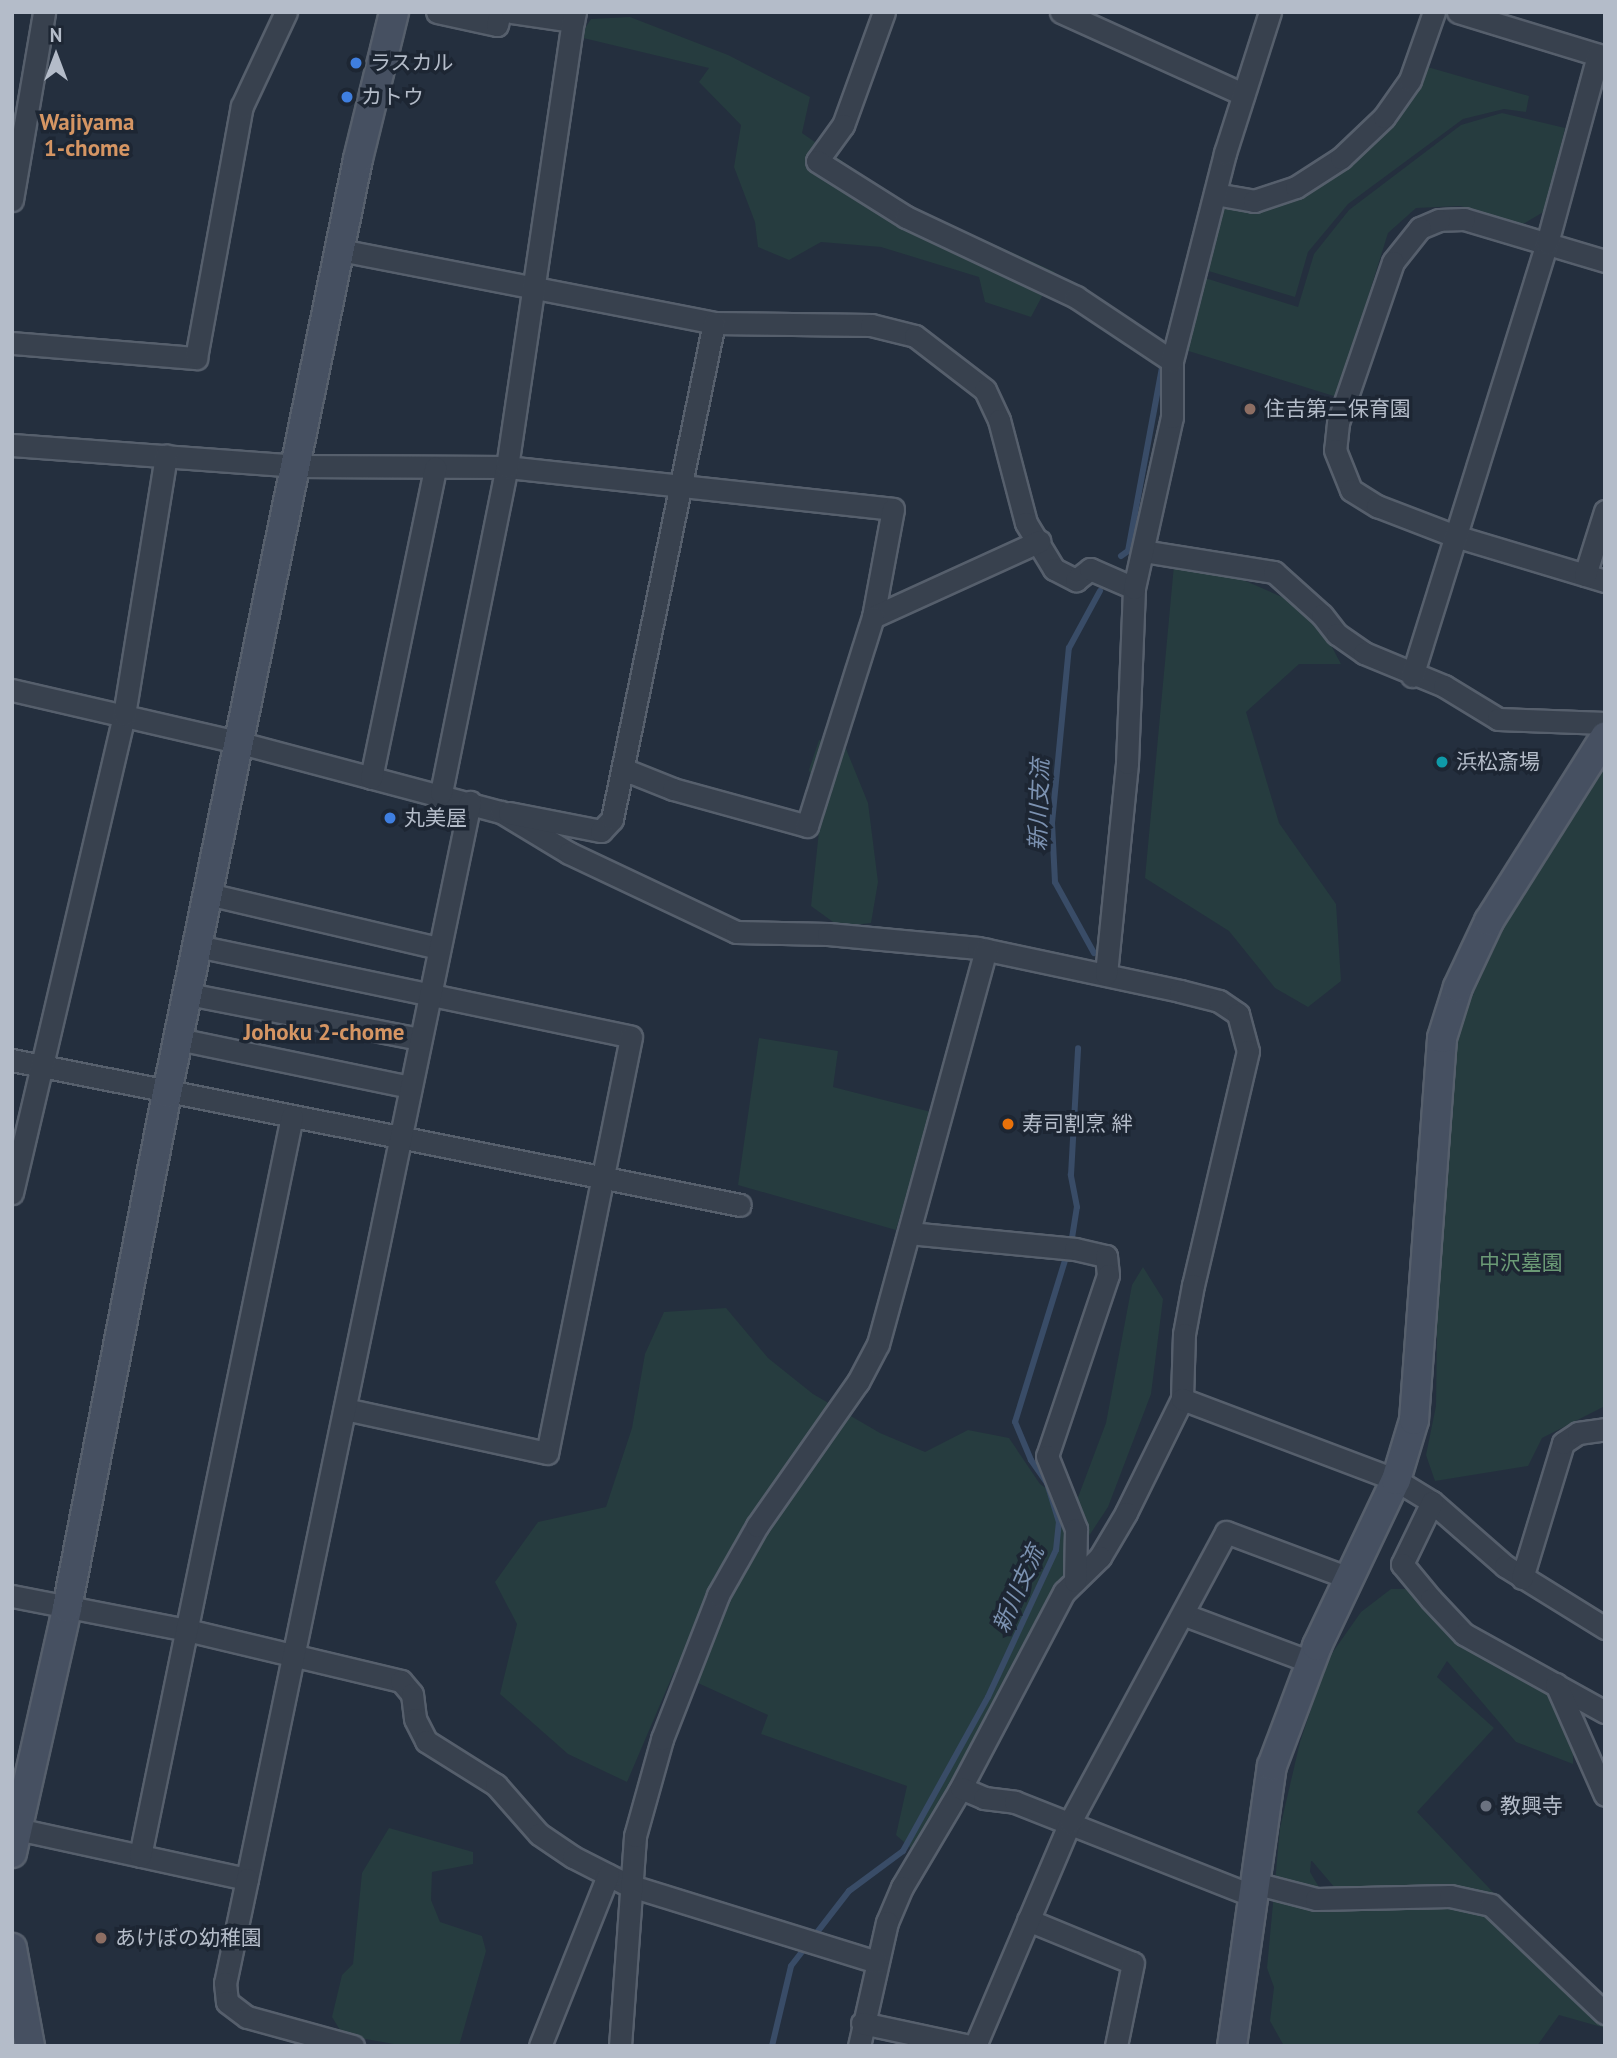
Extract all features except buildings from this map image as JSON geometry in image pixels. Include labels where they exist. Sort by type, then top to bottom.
[{"type":"street","points":[[12,200],[44,12]]},
{"type":"street","points":[[12,343],[196,358],[242,106],[286,12]]},
{"type":"street","points":[[247,1879],[141,1856],[15,1841],[67,1608],[167,1093],[241,743],[295,466],[394,12]]},
{"type":"street","points":[[437,12],[497,25],[500,12]]},
{"type":"street","points":[[441,793],[507,467],[574,17],[512,12]]},
{"type":"street","points":[[884,12],[843,125],[817,161],[906,217],[1076,297],[1172,360]]},
{"type":"street","points":[[1061,12],[1243,93]]},
{"type":"street","points":[[1106,974],[1127,763],[1134,587],[1171,417],[1172,360],[1243,93],[1270,12]]},
{"type":"street","points":[[1215,194],[1254,201],[1296,187],[1340,158],[1384,117],[1410,80],[1434,12]]},
{"type":"street","points":[[1412,676],[1547,243],[1602,56],[1458,12]]},
{"type":"street","points":[[1605,261],[1464,219],[1439,220],[1420,229],[1393,262],[1338,424],[1335,450],[1351,490],[1377,506],[1455,536],[1595,578],[1605,511]]},
{"type":"street","points":[[340,250],[714,323],[871,325],[915,336],[985,390],[999,420],[1026,523],[1040,541],[1054,569],[1076,580],[1090,569],[1134,587]]},
{"type":"street","points":[[12,690],[241,743],[372,778],[441,793],[501,812],[601,831],[612,820],[677,489],[714,323]]},
{"type":"street","points":[[12,445],[295,466],[507,467],[677,489],[893,509],[873,617],[807,826],[673,789],[623,769]]},
{"type":"street","points":[[12,1194],[44,1067],[124,715],[166,455]]},
{"type":"street","points":[[372,778],[435,468]]},
{"type":"street","points":[[873,617],[1040,541]]},
{"type":"street","points":[[1143,551],[1274,572],[1322,615],[1337,634],[1412,676],[1444,687],[1498,719],[1605,723]]},
{"type":"street","points":[[1232,2046],[1257,1890],[1272,1766],[1311,1662],[1396,1480],[1414,1420],[1442,1038],[1458,986],[1489,921],[1605,737]]},
{"type":"street","points":[[353,2046],[247,2017],[227,2002],[225,1983],[470,802]]},
{"type":"street","points":[[501,812],[569,853],[736,932],[828,934],[986,950],[1106,974],[1219,1001],[1238,1014],[1248,1051],[1194,1285],[1185,1334],[1182,1399],[1100,1557],[1075,1581],[1035,1643],[961,1788],[902,1887],[876,1962],[859,2046]]},
{"type":"street","points":[[208,894],[439,948]]},
{"type":"street","points":[[197,946],[631,1037],[547,1453],[345,1409]]},
{"type":"street","points":[[620,2046],[628,1885],[646,1788],[719,1595],[776,1497],[869,1362],[909,1233],[986,950]]},
{"type":"street","points":[[188,994],[420,1039]]},
{"type":"street","points":[[178,1039],[410,1087]]},
{"type":"street","points":[[12,1060],[740,1205]]},
{"type":"street","points":[[141,1856],[292,1116]]},
{"type":"street","points":[[909,1233],[1096,1252],[1108,1262],[1047,1456],[1076,1529],[1075,1581]]},
{"type":"street","points":[[1182,1399],[1396,1480],[1432,1502],[1465,1535],[1522,1577],[1605,1628]]},
{"type":"street","points":[[1522,1577],[1563,1443],[1577,1433],[1605,1429]]},
{"type":"street","points":[[1432,1502],[1402,1564],[1464,1634],[1605,1712]]},
{"type":"street","points":[[975,2046],[1070,1822],[1185,1615],[1226,1532],[1349,1578]]},
{"type":"street","points":[[12,1596],[187,1630],[401,1681],[412,1694],[415,1719],[426,1741],[496,1785],[550,1844],[628,1885],[876,1962]]},
{"type":"street","points":[[1185,1615],[1311,1662]]},
{"type":"street","points":[[1556,1684],[1605,1795]]},
{"type":"street","points":[[961,1788],[1070,1822],[1257,1890],[1316,1899],[1450,1896],[1492,1905],[1605,2013]]},
{"type":"street","points":[[540,2046],[608,1875]]},
{"type":"street","points":[[1028,1920],[1133,1963],[1116,2046]]},
{"type":"street","points":[[12,1948],[30,2046]]},
{"type":"street","points":[[862,2023],[969,2046]]},
{"type":"green space","points":[[630,17],[728,55],[810,97],[802,133],[901,202],[1055,272],[1031,317],[985,302],[979,277],[881,247],[821,242],[789,260],[758,247],[755,222],[734,167],[741,125],[699,82],[709,68],[579,37],[591,19]]},
{"type":"green space","points":[[1424,66],[1529,96],[1526,112],[1504,109],[1463,119],[1348,204],[1308,252],[1295,297],[1202,269],[1220,205],[1281,202]]},
{"type":"green space","points":[[1502,113],[1565,128],[1545,211],[1523,224],[1460,206],[1416,208],[1388,233],[1337,397],[1182,349],[1205,278],[1298,307],[1314,254],[1349,210],[1461,125]]},
{"type":"green space","points":[[1174,565],[1241,579],[1289,600],[1326,636],[1341,664],[1299,664],[1246,712],[1279,823],[1336,904],[1341,981],[1308,1007],[1275,988],[1229,931],[1145,878]]},
{"type":"green space","points":[[819,740],[844,744],[868,803],[878,882],[871,923],[840,927],[811,906],[822,803],[809,770]]},
{"type":"green space","name":"中沢墓園","points":[[1605,764],[1605,1406],[1542,1438],[1528,1466],[1435,1481],[1426,1455],[1436,1406],[1438,1254],[1458,1027],[1523,886]]},
{"type":"green space","points":[[759,1038],[838,1051],[833,1087],[931,1112],[896,1230],[738,1185]]},
{"type":"green space","points":[[1143,1267],[1163,1299],[1151,1394],[1108,1507],[1052,1592],[915,1852],[896,1835],[907,1786],[761,1734],[768,1715],[674,1672],[627,1782],[568,1754],[500,1694],[517,1624],[495,1582],[538,1522],[606,1507],[632,1428],[645,1354],[664,1312],[726,1308],[768,1358],[813,1394],[880,1433],[925,1452],[968,1430],[1009,1438],[1040,1484],[1074,1508],[1106,1423],[1132,1285]]},
{"type":"green space","points":[[1391,1589],[1406,1589],[1573,1702],[1573,1764],[1516,1742],[1447,1661],[1437,1677],[1494,1728],[1417,1812],[1525,1926],[1605,2028],[1559,2015],[1537,2046],[1284,2046],[1270,2021],[1274,1987],[1267,1968],[1280,1828],[1300,1742],[1328,1659],[1361,1612]],"holes":[[[1312,1861],[1347,1902],[1330,1906],[1310,1872]]]},
{"type":"green space","points":[[389,1828],[473,1852],[473,1864],[432,1872],[431,1900],[440,1922],[482,1936],[486,1951],[459,2046],[405,2046],[343,2035],[332,2017],[342,1975],[353,1964],[362,1873]]},
{"type":"waterway","points":[[1121,556],[1128,551],[1162,368]]},
{"type":"waterway","name":"新川支流","points":[[1094,953],[1055,882],[1052,823],[1069,648],[1100,591]]},
{"type":"waterway","name":"新川支流","points":[[772,2046],[791,1966],[849,1891],[903,1851],[988,1697],[1056,1550],[1059,1522],[1047,1483],[1031,1460],[1015,1422],[1072,1238],[1077,1207],[1071,1175],[1078,1048]]},
{"type":"place","name":"ラスカル","points":[[356,63]]},
{"type":"place","name":"カトウ","points":[[347,97]]},
{"type":"place","name":"住吉第二保育園","points":[[1250,409]]},
{"type":"place","name":"浜松斎場","points":[[1442,762]]},
{"type":"place","name":"丸美屋","points":[[390,818]]},
{"type":"place","name":"寿司割烹 絆","points":[[1008,1124]]},
{"type":"place","name":"教興寺","points":[[1486,1806]]},
{"type":"place","name":"あけぼの幼稚園","points":[[101,1938]]},
{"type":"district","name":"Wajiyama 1-chome","points":[[87,135]]},
{"type":"district","name":"Johoku 2-chome","points":[[324,1032]]}]
